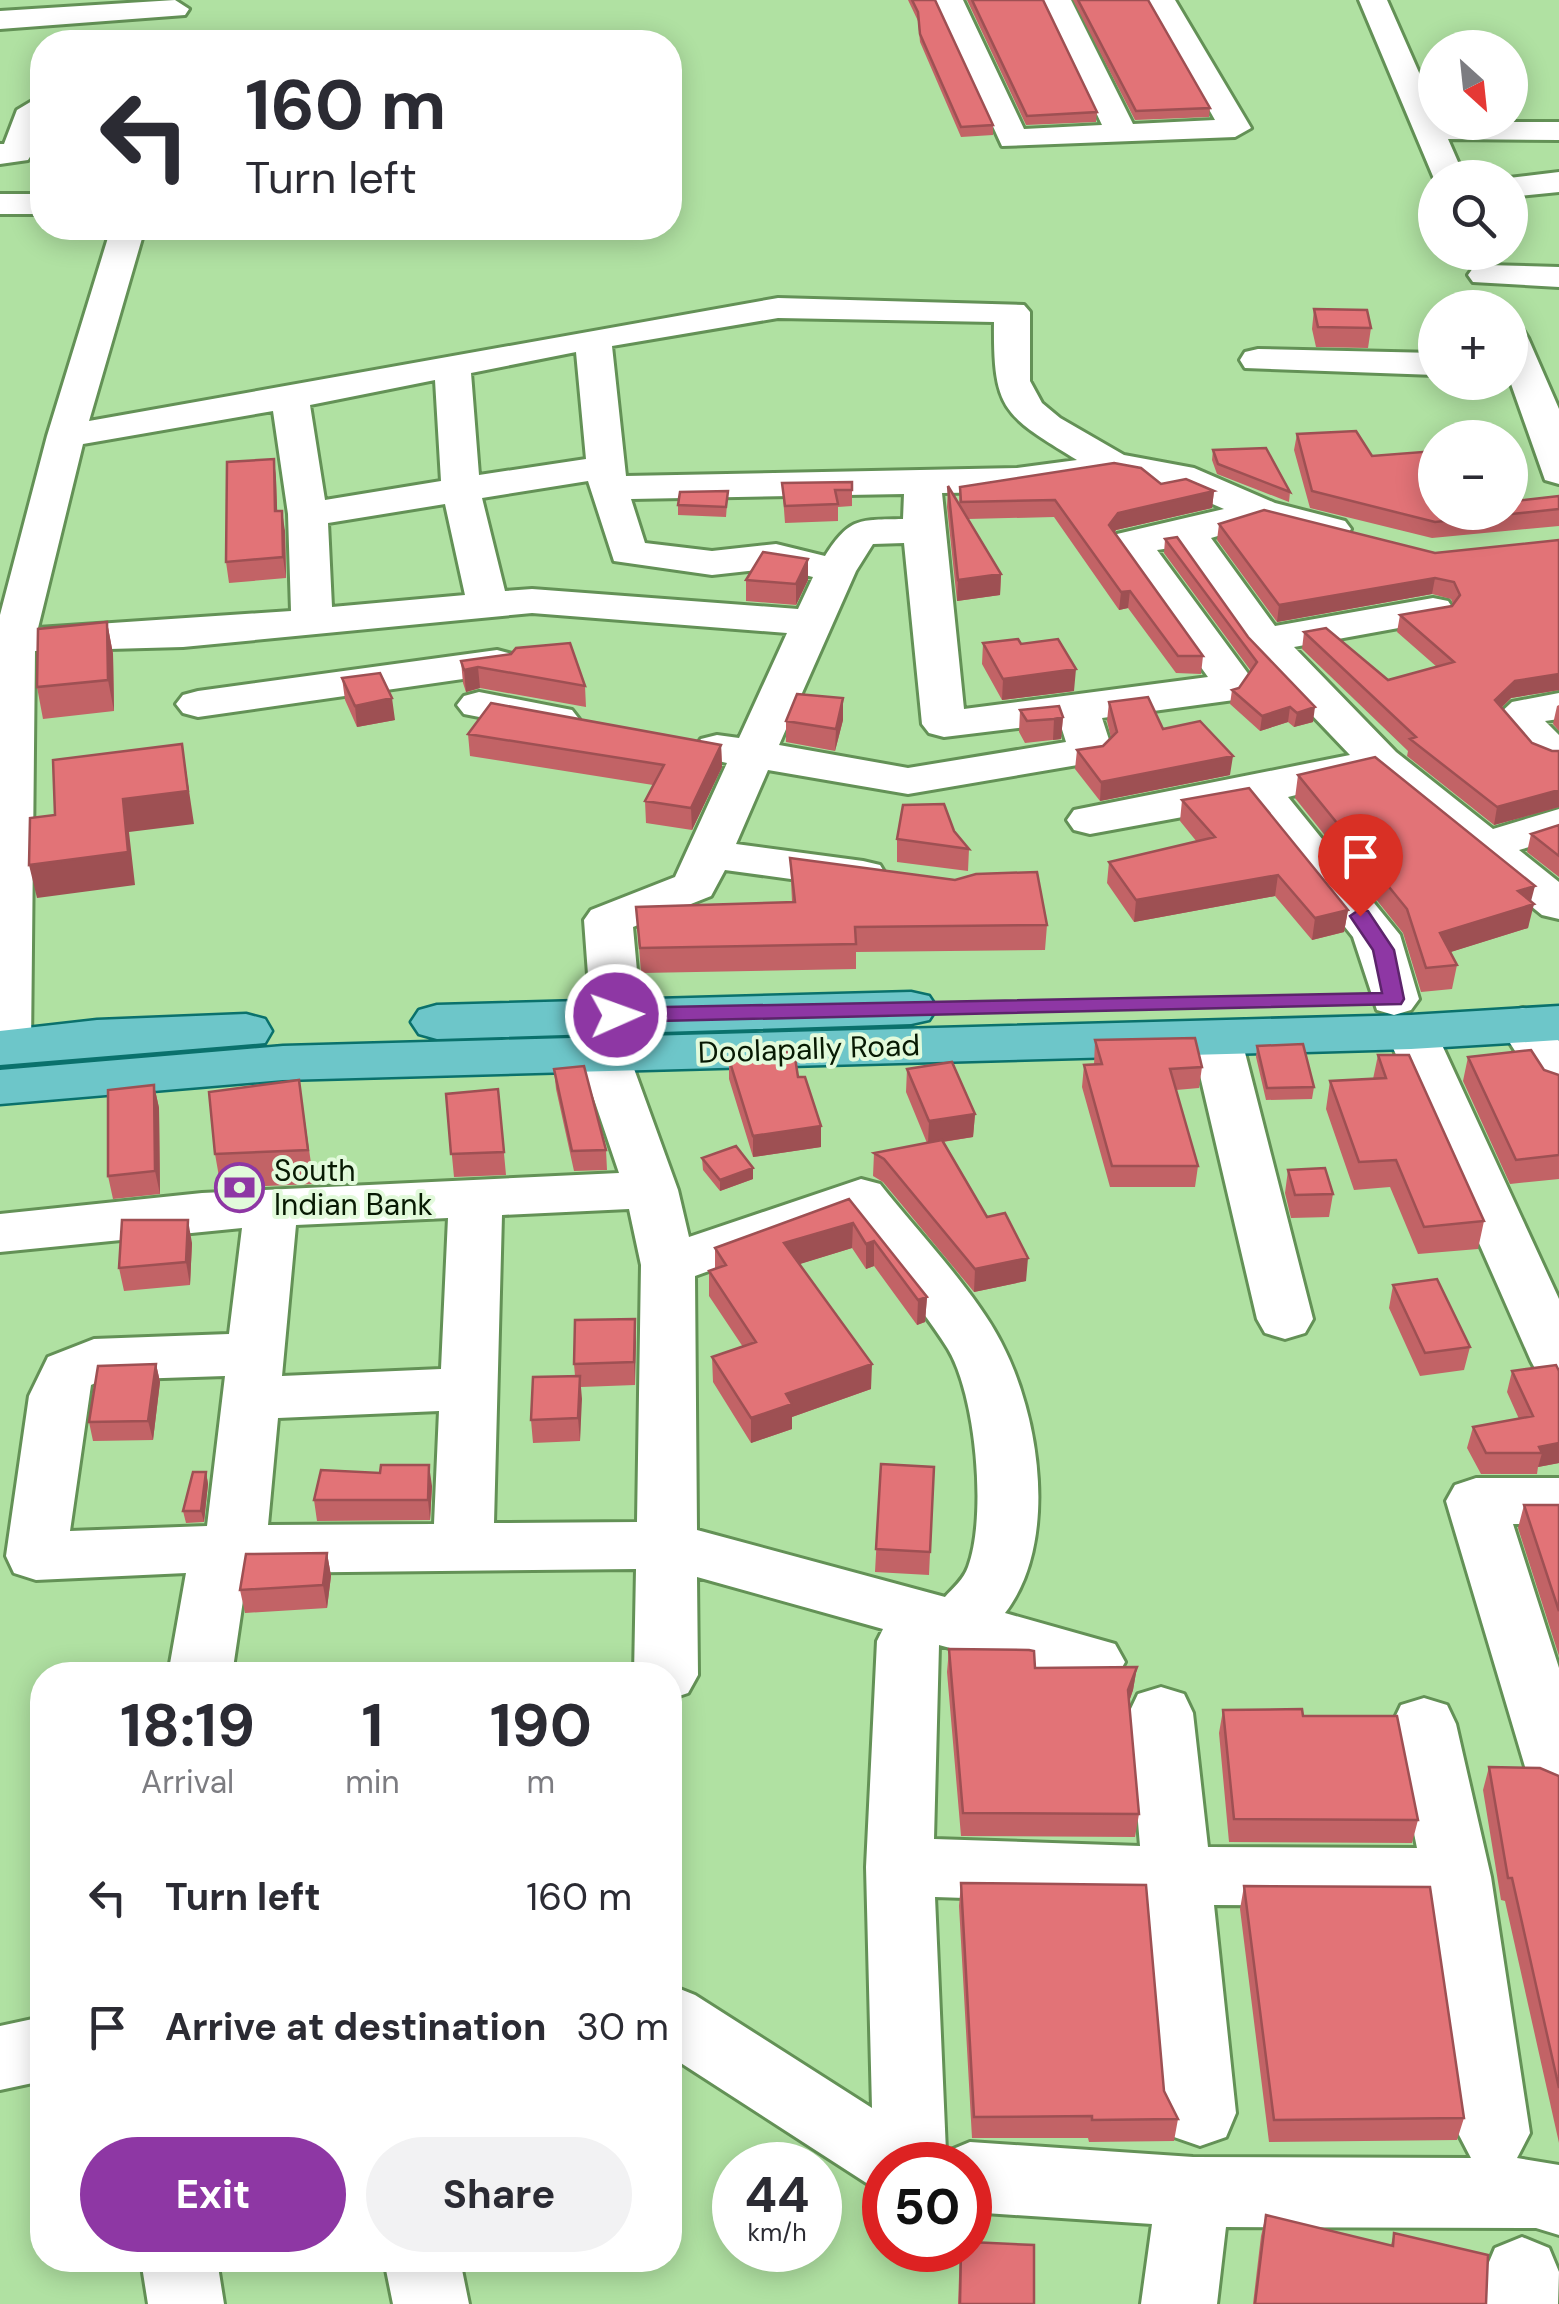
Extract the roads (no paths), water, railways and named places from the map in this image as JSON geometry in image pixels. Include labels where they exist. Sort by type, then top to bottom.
[{"type":"main road","name":"Doolapally Road","points":[[2,1060],[283,1063],[610,1035],[1216,1038],[1403,1016],[1529,1024]]},
{"type":"main road","points":[[610,1035],[1403,1016]]},
{"type":"street","points":[[949,0],[1013,139],[1235,128],[1161,0]]},
{"type":"street","points":[[1056,0],[1122,134]]},
{"type":"street","points":[[1373,0],[1441,160]]},
{"type":"street","points":[[4,13],[177,5],[174,30]]},
{"type":"street","points":[[0,110],[30,110]]},
{"type":"street","points":[[0,192],[8,154],[30,121]]},
{"type":"street","points":[[1528,129],[1559,131]]},
{"type":"street","points":[[1528,178],[1559,182]]},
{"type":"street","points":[[0,204],[30,204]]},
{"type":"street","points":[[2,1060],[14,641],[66,436],[124,240]]},
{"type":"street","points":[[772,276],[872,276]]},
{"type":"street","points":[[1487,278],[1559,277]]},
{"type":"street","points":[[66,436],[290,398],[593,338],[778,308],[996,294],[1012,312],[1012,381],[1027,408],[1046,426],[1113,465]]},
{"type":"street","points":[[593,338],[608,478],[628,553],[712,563],[776,556],[836,571]]},
{"type":"street","points":[[1258,360],[1418,364]]},
{"type":"street","points":[[452,367],[461,491],[488,604]]},
{"type":"street","points":[[1528,374],[1550,429],[1559,472]]},
{"type":"street","points":[[290,398],[308,514],[312,620]]},
{"type":"street","points":[[308,514],[461,491],[608,478],[748,484],[1018,480],[1113,465],[1180,476],[1261,511],[1375,540]]},
{"type":"street","points":[[923,481],[923,530],[944,724],[1219,691],[1231,679],[1130,542],[1187,533],[1261,511]]},
{"type":"street","points":[[712,563],[748,484]]},
{"type":"street","points":[[666,1662],[668,1265],[610,1035],[608,920],[694,886],[836,571],[866,532],[923,530]]},
{"type":"street","points":[[1187,533],[1264,640],[1380,761],[1559,905]]},
{"type":"street","points":[[14,641],[183,634],[555,601],[812,623]]},
{"type":"street","points":[[1264,640],[1364,607],[1433,610]]},
{"type":"street","points":[[183,634],[201,716],[497,663]]},
{"type":"street","points":[[479,704],[596,726]]},
{"type":"street","points":[[1552,753],[1517,718],[1527,711],[1559,706]]},
{"type":"street","points":[[674,740],[908,781],[1090,750],[1076,707]]},
{"type":"street","points":[[1090,820],[1258,790],[1380,761]]},
{"type":"street","points":[[1258,790],[1376,935],[1403,1016],[1559,1361]]},
{"type":"street","points":[[1488,845],[1559,823]]},
{"type":"street","points":[[710,854],[898,880]]},
{"type":"street","points":[[1529,1024],[1559,1080]]},
{"type":"street","points":[[1216,1038],[1285,1319]]},
{"type":"street","points":[[0,1233],[271,1206],[652,1190]]},
{"type":"street","points":[[464,1547],[476,1197]]},
{"type":"street","points":[[668,1265],[861,1198],[974,1343],[987,1369],[1006,1518],[996,1577],[933,1633],[900,1867],[909,2142]]},
{"type":"street","points":[[203,1662],[228,1550],[254,1376],[271,1206]]},
{"type":"street","points":[[469,1389],[254,1376],[94,1360],[68,1372],[58,1396],[36,1556],[665,1546],[933,1633],[1093,1662]]},
{"type":"street","points":[[1559,1501],[1476,1501],[1559,1770]]},
{"type":"street","points":[[1161,1713],[1200,2112]]},
{"type":"street","points":[[1424,1724],[1457,1878],[1494,2133]]},
{"type":"street","points":[[900,1867],[1179,1876],[1457,1878]]},
{"type":"street","points":[[682,2025],[863,2142]]},
{"type":"street","points":[[0,2058],[30,2052]]},
{"type":"street","points":[[992,2179],[1193,2192],[1536,2193],[1559,2200]]},
{"type":"street","points":[[1179,2304],[1193,2192]]},
{"type":"street","points":[[181,2272],[186,2304]]},
{"type":"street","points":[[424,2272],[431,2304]]},
{"type":"place","name":"South Indian Bank","points":[[239,1188]]}]
